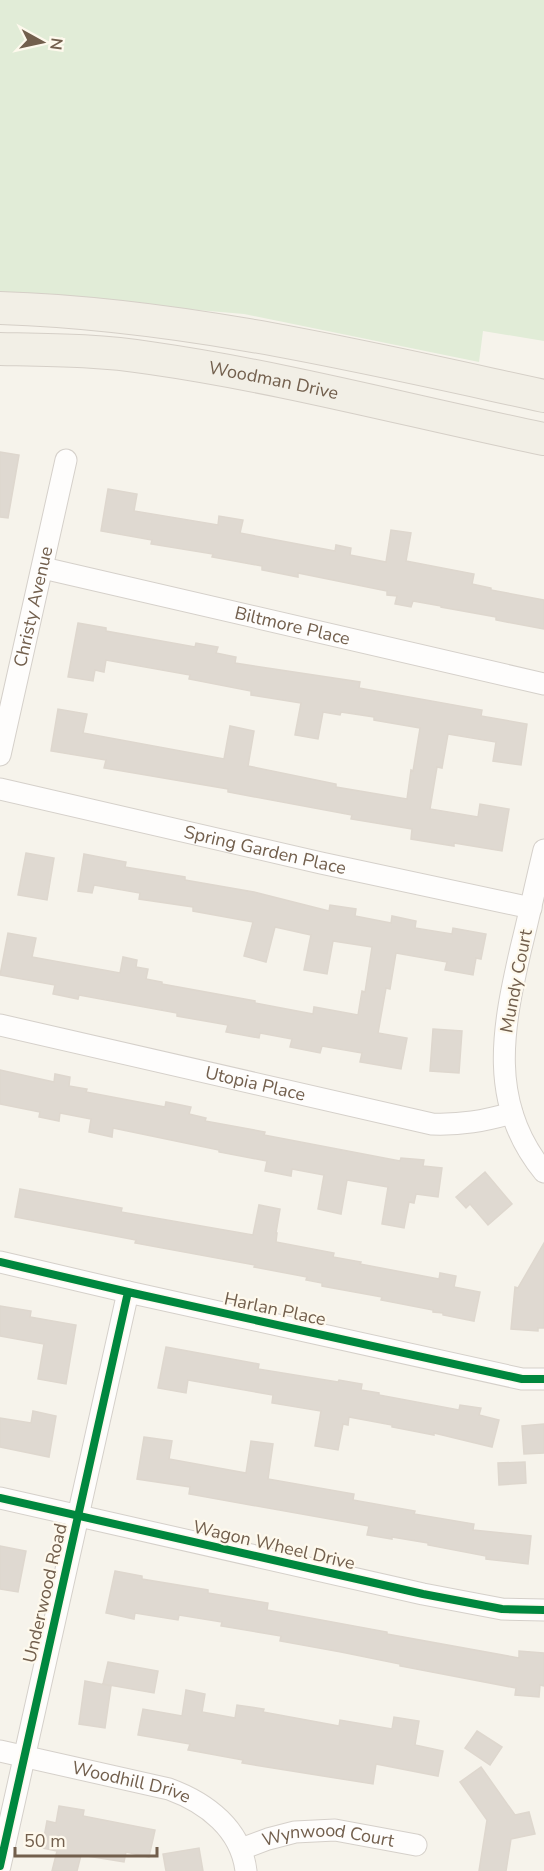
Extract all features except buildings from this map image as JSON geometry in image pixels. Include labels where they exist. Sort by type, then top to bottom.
[{"type":"main road","points":[[0,308],[131,317],[234,332],[328,349],[544,396]]},
{"type":"main road","name":"Woodman Drive","points":[[0,350],[92,352],[149,357],[259,376],[544,439]]},
{"type":"street","name":"Christy Avenue","points":[[0,755],[66,460]]},
{"type":"street","name":"Biltmore Place","points":[[43,568],[544,684]]},
{"type":"street","name":"Spring Garden Place","points":[[0,789],[321,863],[531,908]]},
{"type":"street","name":"Mundy Court","points":[[544,850],[514,979],[504,1033],[503,1059],[512,1113],[524,1141],[544,1172]]},
{"type":"street","name":"Utopia Place","points":[[0,1025],[432,1124],[454,1125],[478,1122],[512,1113]]},
{"type":"street","name":"Harlan Place","points":[[0,1262],[522,1378],[544,1379]]},
{"type":"street","name":"Underwood Road","points":[[0,1866],[128,1292]]},
{"type":"street","name":"Wagon Wheel Drive","points":[[0,1498],[423,1594],[502,1609],[544,1610]]},
{"type":"street","name":"Woodhill Drive","points":[[0,1751],[179,1793],[218,1817],[234,1835],[242,1849]]},
{"type":"street","name":"Wynwood Court","points":[[242,1849],[295,1832],[335,1830],[416,1845]]},
{"type":"street","points":[[242,1849],[246,1871]]},
{"type":"green space","points":[[0,0],[544,0],[544,341],[483,331],[479,362],[244,314],[0,293]]},
{"type":"cycle path","points":[[0,1262],[522,1379],[544,1379]]},
{"type":"cycle path","points":[[0,1866],[128,1292]]},
{"type":"cycle path","points":[[0,1498],[423,1594],[502,1609],[544,1610]]}]
